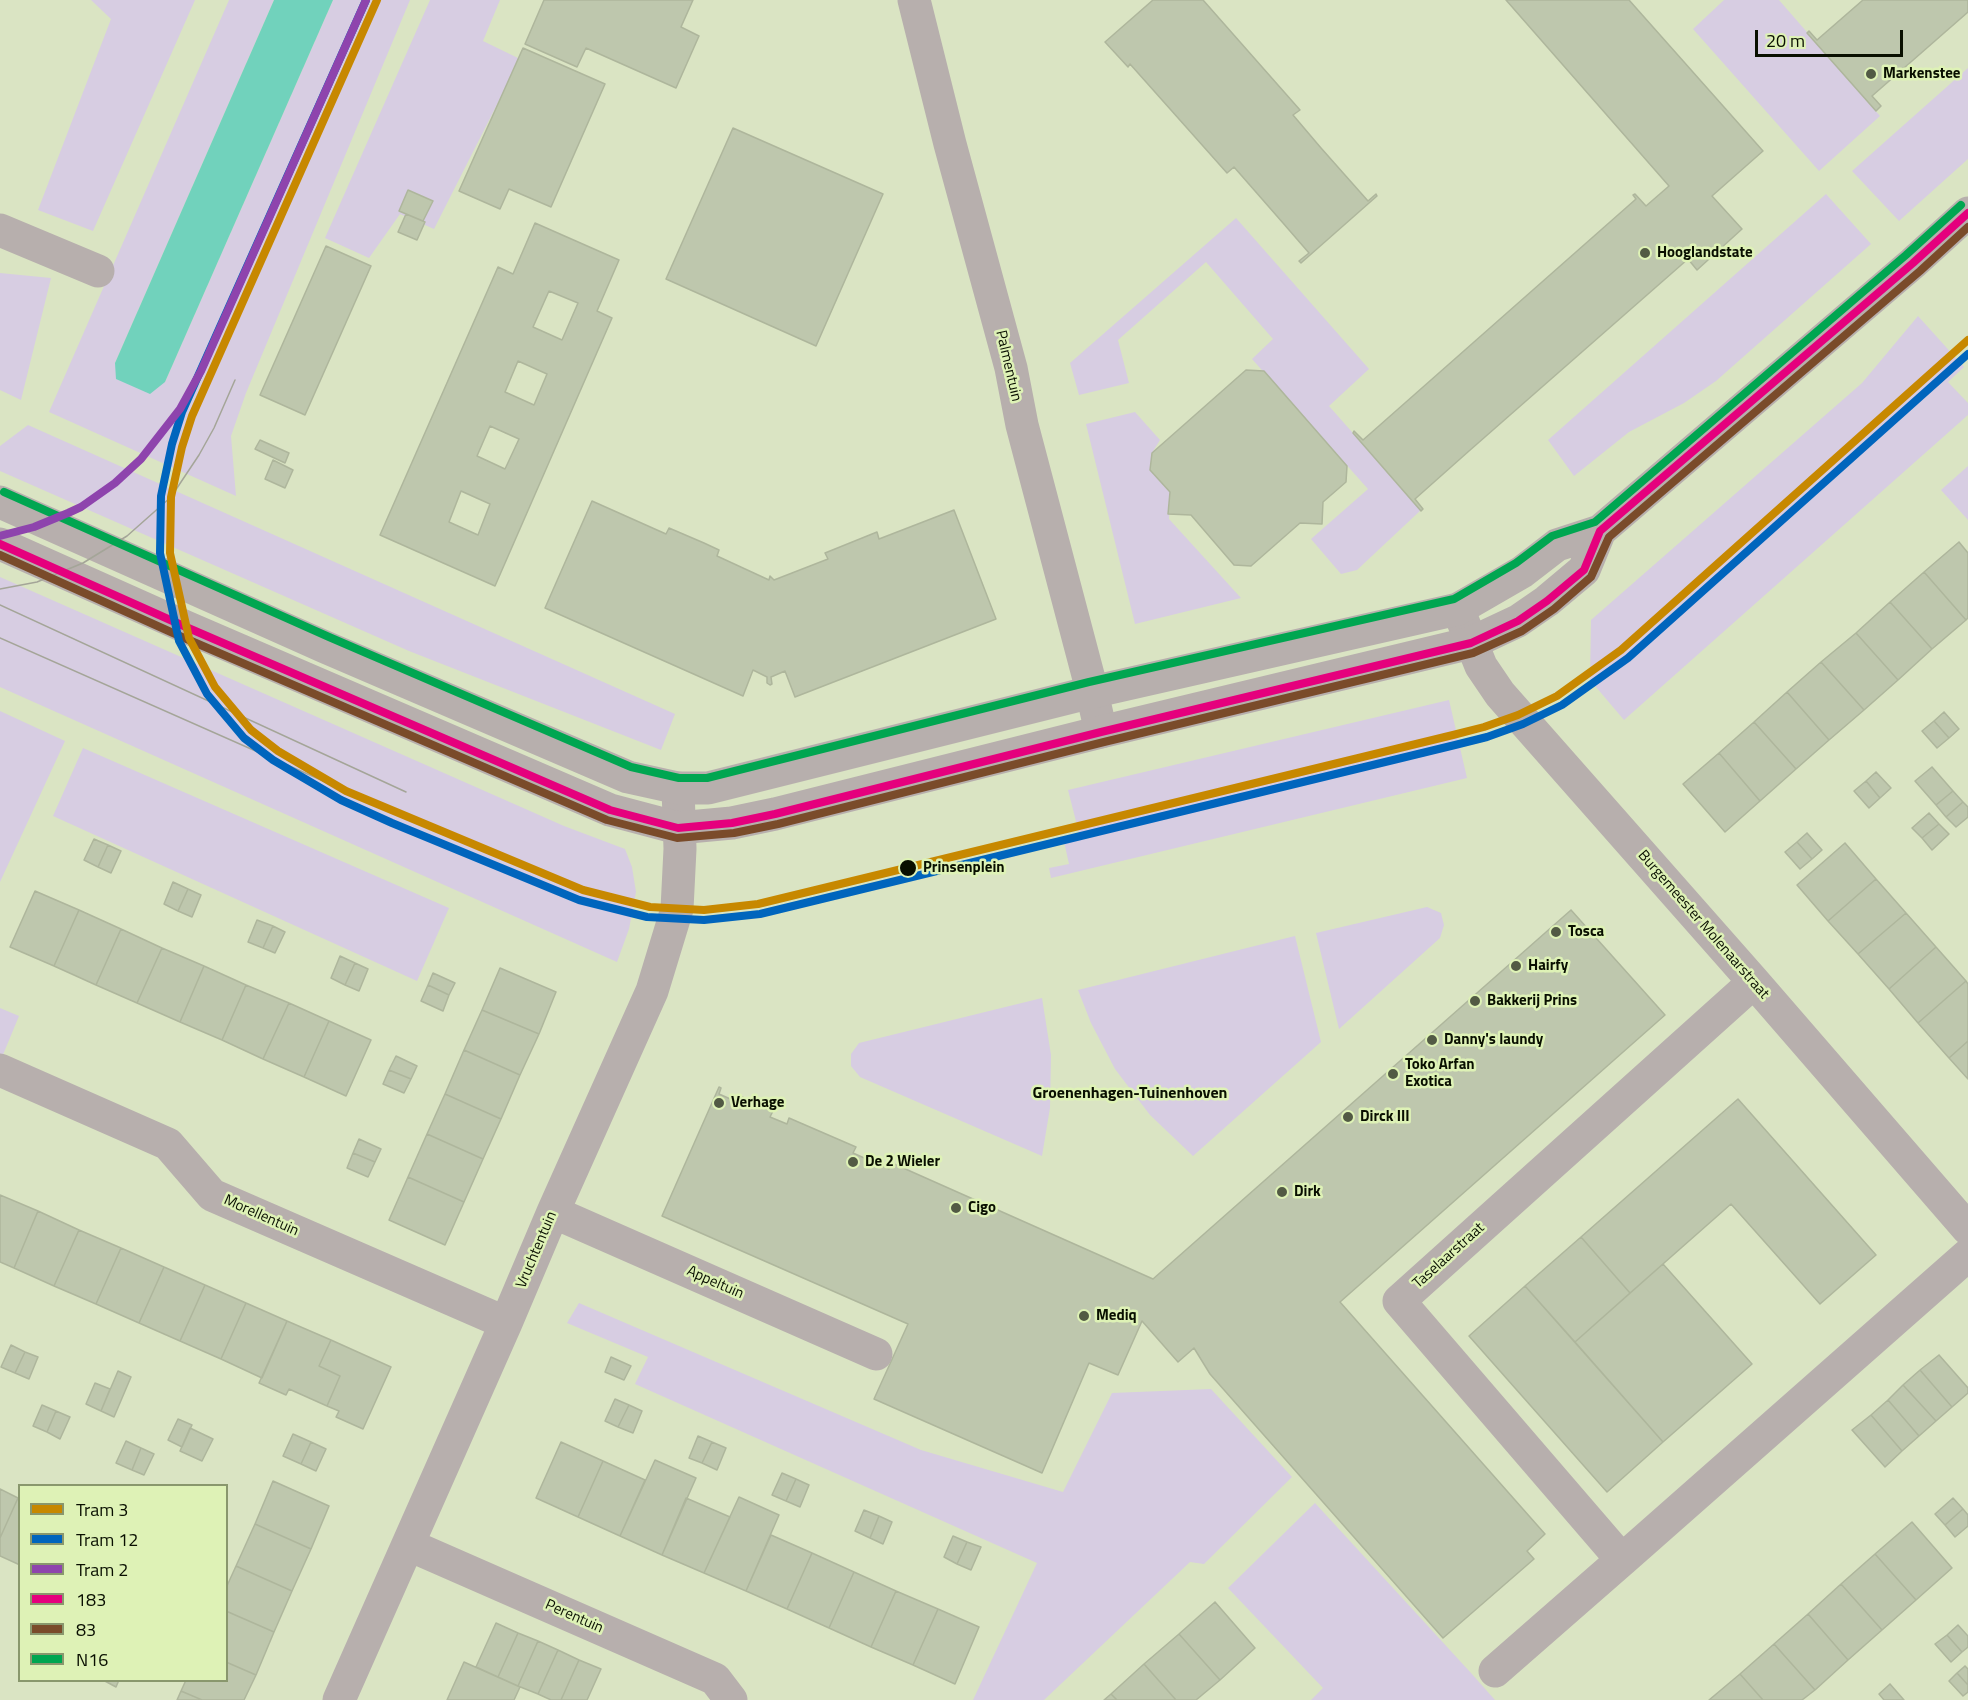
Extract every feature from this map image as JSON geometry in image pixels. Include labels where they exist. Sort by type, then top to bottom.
[{"type":"street","name":"Palmentuin","points":[[914,0],[950,144],[1011,368],[1022,425],[1101,732]]},
{"type":"street","points":[[0,502],[315,643],[628,777],[678,788],[708,788],[1092,692],[1458,609],[1522,572],[1557,545],[1600,531],[1913,263],[1968,213]]},
{"type":"street","points":[[0,230],[98,271]]},
{"type":"street","points":[[0,544],[175,623],[610,810],[678,828],[732,823],[775,814],[1101,732],[1471,643],[1518,621],[1547,601],[1584,570],[1600,531]]},
{"type":"street","name":"Burgemeester Molenaarstraat","points":[[1458,609],[1481,666],[1500,694],[1968,1229]]},
{"type":"street","name":"Vruchtentuin","points":[[339,1700],[652,991],[677,909],[680,849],[678,788]]},
{"type":"street","name":"Taselaarstraat","points":[[1622,1560],[1399,1301],[1754,982]]},
{"type":"street","name":"Morellentuin","points":[[0,1071],[168,1144],[212,1195],[506,1323]]},
{"type":"street","name":"Appeltuin","points":[[553,1212],[876,1354]]},
{"type":"street","points":[[1495,1671],[1968,1256]]},
{"type":"street","name":"Perentuin","points":[[408,1545],[715,1679],[731,1700]]},
{"type":"shaded area","points":[[91,0],[195,0],[93,231],[38,210],[111,19]]},
{"type":"shaded area","points":[[229,0],[274,0],[115,363],[165,382],[333,0],[410,0],[246,393],[231,436],[236,496],[49,412]]},
{"type":"shaded area","points":[[430,0],[500,0],[483,41],[520,59],[434,229],[400,214],[369,258],[325,238]]},
{"type":"shaded area","points":[[1724,0],[1779,0],[1880,116],[1819,171],[1693,29]]},
{"type":"shaded area","points":[[1968,68],[1968,159],[1899,221],[1852,171]]},
{"type":"shaded area","points":[[1826,194],[1871,244],[1716,381],[1684,403],[1629,432],[1574,476],[1548,440]]},
{"type":"shaded area","points":[[1236,218],[1369,369],[1329,406],[1421,510],[1357,570],[1341,574],[1311,539],[1368,489],[1252,359],[1273,339],[1206,262],[1118,340],[1129,383],[1079,395],[1070,363]]},
{"type":"shaded area","points":[[0,273],[51,278],[21,400],[0,390]]},
{"type":"shaded area","points":[[1918,316],[1964,367],[1948,382],[1968,403],[1968,415],[1624,720],[1590,680],[1591,620],[1862,383]]},
{"type":"shaded area","points":[[1135,412],[1160,440],[1152,453],[1150,470],[1170,492],[1169,519],[1241,598],[1135,624],[1086,424]]},
{"type":"shaded area","points":[[28,425],[675,714],[661,750],[409,651],[0,471],[0,446]]},
{"type":"shaded area","points":[[1968,466],[1968,520],[1941,490]]},
{"type":"shaded area","points":[[0,577],[564,826],[625,849],[632,867],[636,892],[629,929],[617,962],[0,687]]},
{"type":"shaded area","points":[[1449,700],[1467,778],[1051,878],[1049,868],[1069,864],[1063,837],[1079,833],[1068,790]]},
{"type":"shaded area","points":[[0,711],[65,741],[0,882]]},
{"type":"shaded area","points":[[83,748],[449,908],[417,981],[53,816]]},
{"type":"shaded area","points":[[1427,907],[1441,913],[1444,925],[1440,938],[1339,1029],[1316,933]]},
{"type":"shaded area","points":[[1295,936],[1321,1042],[1193,1156],[1150,1115],[1115,1069],[1091,1023],[1078,990]]},
{"type":"shaded area","points":[[1042,998],[1051,1055],[1050,1108],[1042,1156],[860,1077],[851,1066],[851,1054],[859,1043]]},
{"type":"shaded area","points":[[0,1008],[19,1016],[0,1062]]},
{"type":"shaded area","points":[[579,1303],[921,1450],[1063,1492],[1112,1393],[1211,1389],[1292,1477],[1204,1564],[1190,1562],[1044,1700],[973,1700],[1037,1563],[635,1384],[648,1357],[567,1323]]},
{"type":"shaded area","points":[[1315,1503],[1495,1700],[1311,1700],[1323,1688],[1228,1588]]},
{"type":"water","points":[[274,0],[333,0],[165,382],[150,394],[116,379],[115,363]]},
{"type":"building","points":[[544,0],[693,0],[681,27],[699,36],[676,88],[586,48],[577,67],[525,44]]},
{"type":"building","points":[[1153,0],[1203,0],[1300,110],[1293,115],[1368,201],[1376,194],[1377,196],[1301,263],[1299,261],[1309,253],[1234,167],[1227,173],[1130,64],[1128,67],[1105,42]]},
{"type":"building","name":"Hooglandstate","points":[[1506,0],[1629,0],[1763,151],[1712,196],[1742,229],[1697,270],[1688,259],[1469,451],[1415,499],[1423,509],[1421,511],[1353,433],[1354,431],[1363,440],[1636,199],[1633,195],[1635,194],[1646,206],[1669,186]]},
{"type":"building","name":"Markenstee","points":[[1863,0],[1968,0],[1968,12],[1872,96],[1881,106],[1876,111],[1807,33],[1809,31],[1817,40]]},
{"type":"building","points":[[523,48],[605,84],[551,207],[509,189],[500,209],[459,191]]},
{"type":"building","points":[[733,128],[883,194],[816,346],[666,279]]},
{"type":"building","points":[[408,190],[433,201],[423,221],[399,211]]},
{"type":"building","points":[[406,214],[425,222],[417,240],[398,232]]},
{"type":"building","points":[[535,223],[619,260],[597,311],[612,318],[495,586],[380,535],[498,267],[513,274]],"holes":[[[549,291],[578,303],[562,340],[533,327]],[[518,361],[547,374],[534,405],[505,392]],[[490,426],[519,439],[505,469],[477,456]],[[461,491],[490,504],[478,535],[449,522]]]},
{"type":"building","points":[[326,246],[371,266],[305,415],[260,395]]},
{"type":"building","points":[[1246,370],[1264,371],[1347,466],[1346,482],[1323,502],[1322,524],[1300,523],[1251,566],[1234,565],[1191,515],[1168,514],[1170,492],[1150,470],[1152,453]]},
{"type":"building","points":[[260,440],[289,453],[285,463],[255,449]]},
{"type":"building","points":[[273,460],[293,470],[285,488],[265,479]]},
{"type":"building","points":[[592,501],[666,534],[669,528],[704,543],[719,550],[717,556],[769,580],[770,576],[774,580],[828,559],[825,553],[877,532],[879,539],[954,510],[996,619],[795,697],[785,671],[771,677],[772,684],[770,685],[767,683],[767,677],[753,670],[743,696],[545,608]]},
{"type":"building","points":[[1959,542],[1968,553],[1968,618],[1966,620],[1924,572]]},
{"type":"building","points":[[1924,572],[1966,620],[1932,649],[1890,602]]},
{"type":"building","points":[[1890,602],[1932,649],[1898,680],[1856,633]]},
{"type":"building","points":[[1856,633],[1898,680],[1864,710],[1821,662]]},
{"type":"building","points":[[1821,662],[1864,710],[1829,740],[1787,692]]},
{"type":"building","points":[[1787,692],[1829,740],[1796,769],[1754,722]]},
{"type":"building","points":[[1944,712],[1959,729],[1949,738],[1934,721]]},
{"type":"building","points":[[1934,721],[1949,738],[1937,748],[1922,731]]},
{"type":"building","points":[[1754,722],[1796,769],[1760,801],[1719,753]]},
{"type":"building","points":[[1719,753],[1760,801],[1725,832],[1683,784]]},
{"type":"building","points":[[1932,767],[1953,791],[1936,805],[1915,781]]},
{"type":"building","points":[[1876,772],[1891,788],[1880,798],[1866,781]]},
{"type":"building","points":[[1866,781],[1880,798],[1869,808],[1854,791]]},
{"type":"building","points":[[1953,791],[1963,802],[1946,817],[1936,805]]},
{"type":"building","points":[[1963,802],[1968,807],[1968,817],[1956,827],[1946,817]]},
{"type":"building","points":[[1929,813],[1939,824],[1922,838],[1912,828]]},
{"type":"building","points":[[1939,824],[1949,834],[1932,850],[1922,838]]},
{"type":"building","points":[[1807,833],[1822,850],[1812,859],[1797,842]]},
{"type":"building","points":[[94,839],[108,845],[98,867],[84,860]]},
{"type":"building","points":[[1797,842],[1812,859],[1800,869],[1785,852]]},
{"type":"building","points":[[1845,843],[1876,879],[1828,921],[1797,885]]},
{"type":"building","points":[[108,845],[121,851],[111,873],[98,867]]},
{"type":"building","points":[[1876,879],[1906,913],[1858,954],[1828,921]]},
{"type":"building","points":[[173,882],[188,889],[178,911],[164,904]]},
{"type":"building","points":[[188,889],[201,895],[192,917],[178,911]]},
{"type":"building","points":[[35,891],[79,910],[54,966],[10,947]]},
{"type":"building","points":[[79,910],[121,929],[96,985],[54,966]]},
{"type":"building","points":[[1571,910],[1665,1015],[1340,1302],[1545,1534],[1527,1551],[1534,1559],[1443,1638],[1210,1374],[1194,1348],[1178,1362],[1142,1321],[1118,1375],[1089,1363],[1042,1473],[874,1399],[908,1324],[662,1216],[719,1087],[721,1088],[719,1094],[735,1101],[738,1095],[773,1111],[770,1117],[787,1124],[789,1118],[856,1147],[853,1153],[889,1169],[892,1163],[1153,1279]]},
{"type":"building","points":[[1906,913],[1936,947],[1889,989],[1858,954]]},
{"type":"building","points":[[257,920],[273,926],[263,948],[248,942]]},
{"type":"building","points":[[273,926],[285,932],[275,953],[263,948]]},
{"type":"building","points":[[121,929],[162,948],[137,1003],[96,985]]},
{"type":"building","points":[[1936,947],[1966,981],[1918,1023],[1889,989]]},
{"type":"building","points":[[162,948],[204,966],[180,1022],[137,1003]]},
{"type":"building","points":[[340,956],[355,963],[345,985],[331,978]]},
{"type":"building","points":[[355,963],[368,969],[359,991],[345,985]]},
{"type":"building","points":[[204,966],[246,985],[222,1040],[180,1022]]},
{"type":"building","points":[[500,968],[556,992],[539,1034],[482,1010]]},
{"type":"building","points":[[433,973],[455,983],[449,995],[428,985]]},
{"type":"building","points":[[1966,981],[1968,984],[1968,1041],[1949,1058],[1918,1023]]},
{"type":"building","points":[[246,985],[289,1003],[263,1059],[222,1040]]},
{"type":"building","points":[[428,985],[449,995],[443,1011],[421,1001]]},
{"type":"building","points":[[289,1003],[329,1021],[304,1077],[263,1059]]},
{"type":"building","points":[[482,1010],[539,1034],[520,1075],[464,1050]]},
{"type":"building","points":[[329,1021],[371,1040],[346,1096],[304,1077]]},
{"type":"building","points":[[1968,1041],[1968,1079],[1949,1058]]},
{"type":"building","points":[[464,1050],[520,1075],[501,1119],[445,1094]]},
{"type":"building","points":[[396,1056],[417,1066],[411,1079],[389,1070]]},
{"type":"building","points":[[389,1070],[411,1079],[404,1093],[383,1084]]},
{"type":"building","points":[[445,1094],[501,1119],[483,1159],[427,1134]]},
{"type":"building","points":[[1738,1099],[1876,1255],[1820,1304],[1731,1204],[1630,1293],[1581,1237]]},
{"type":"building","points":[[427,1134],[483,1159],[464,1202],[408,1177]]},
{"type":"building","points":[[359,1139],[381,1149],[375,1162],[353,1153]]},
{"type":"building","points":[[353,1153],[375,1162],[368,1177],[347,1168]]},
{"type":"building","points":[[408,1177],[464,1202],[445,1245],[389,1220]]},
{"type":"building","points":[[0,1195],[38,1211],[14,1268],[0,1262]]},
{"type":"building","points":[[38,1211],[79,1230],[54,1286],[14,1268]]},
{"type":"building","points":[[79,1230],[121,1248],[96,1304],[54,1286]]},
{"type":"building","points":[[1581,1237],[1630,1293],[1575,1342],[1525,1286]]},
{"type":"building","points":[[121,1248],[164,1267],[139,1323],[96,1304]]},
{"type":"building","points":[[1663,1264],[1752,1364],[1663,1442],[1575,1342]]},
{"type":"building","points":[[164,1267],[205,1285],[180,1341],[139,1323]]},
{"type":"building","points":[[205,1285],[246,1303],[221,1359],[180,1341]]},
{"type":"building","points":[[1525,1286],[1663,1442],[1607,1492],[1469,1336]]},
{"type":"building","points":[[246,1303],[287,1321],[262,1378],[221,1359]]},
{"type":"building","points":[[287,1321],[331,1340],[319,1366],[340,1376],[327,1406],[289,1389],[286,1395],[259,1383]]},
{"type":"building","points":[[331,1340],[391,1367],[363,1429],[336,1417],[339,1411],[327,1406],[340,1376],[319,1366]]},
{"type":"building","points":[[11,1345],[25,1352],[15,1373],[1,1367]]},
{"type":"building","points":[[25,1352],[38,1357],[29,1379],[15,1373]]},
{"type":"building","points":[[1939,1355],[1968,1388],[1968,1393],[1952,1407],[1920,1370]]},
{"type":"building","points":[[611,1357],[631,1366],[624,1380],[605,1372]]},
{"type":"building","points":[[1920,1370],[1952,1407],[1936,1421],[1903,1385]]},
{"type":"building","points":[[118,1371],[131,1377],[114,1417],[101,1411]]},
{"type":"building","points":[[95,1383],[110,1389],[101,1411],[86,1404]]},
{"type":"building","points":[[1903,1385],[1936,1421],[1919,1436],[1888,1400]]},
{"type":"building","points":[[615,1399],[629,1405],[618,1427],[605,1421]]},
{"type":"building","points":[[1888,1400],[1919,1436],[1902,1451],[1871,1415]]},
{"type":"building","points":[[42,1405],[56,1411],[47,1432],[33,1426]]},
{"type":"building","points":[[629,1405],[642,1411],[633,1433],[618,1427]]},
{"type":"building","points":[[56,1411],[70,1417],[60,1439],[47,1432]]},
{"type":"building","points":[[1871,1415],[1902,1451],[1885,1467],[1852,1430]]},
{"type":"building","points":[[178,1419],[192,1425],[182,1447],[168,1440]]},
{"type":"building","points":[[190,1428],[213,1439],[202,1461],[180,1451]]},
{"type":"building","points":[[293,1434],[311,1442],[301,1464],[283,1456]]},
{"type":"building","points":[[698,1436],[712,1442],[702,1463],[689,1458]]},
{"type":"building","points":[[126,1441],[141,1448],[132,1470],[116,1463]]},
{"type":"building","points":[[311,1442],[326,1449],[316,1471],[301,1464]]},
{"type":"building","points":[[561,1442],[603,1461],[578,1517],[536,1498]]},
{"type":"building","points":[[712,1442],[726,1448],[717,1470],[702,1463]]},
{"type":"building","points":[[141,1448],[154,1454],[144,1475],[132,1470]]},
{"type":"building","points":[[655,1460],[696,1478],[662,1555],[620,1536]]},
{"type":"building","points":[[603,1461],[645,1480],[620,1536],[578,1517]]},
{"type":"building","points":[[782,1473],[796,1479],[786,1501],[772,1495]]},
{"type":"building","points":[[796,1479],[809,1485],[800,1507],[786,1501]]},
{"type":"building","points":[[273,1481],[329,1506],[311,1549],[255,1524]]},
{"type":"building","points":[[0,1489],[18,1498],[0,1538]]},
{"type":"building","points":[[739,1497],[779,1515],[746,1591],[704,1573]]},
{"type":"building","points":[[18,1498],[18,1564],[0,1556],[0,1538]]},
{"type":"building","points":[[686,1498],[730,1517],[704,1573],[662,1555]]},
{"type":"building","points":[[1953,1498],[1963,1509],[1945,1525],[1935,1514]]},
{"type":"building","points":[[1963,1509],[1968,1515],[1968,1526],[1955,1537],[1945,1525]]},
{"type":"building","points":[[864,1510],[879,1516],[870,1538],[855,1531]]},
{"type":"building","points":[[879,1516],[892,1522],[883,1544],[870,1538]]},
{"type":"building","points":[[1912,1522],[1952,1568],[1916,1600],[1875,1554]]},
{"type":"building","points":[[255,1524],[311,1549],[292,1591],[236,1566]]},
{"type":"building","points":[[771,1535],[812,1553],[787,1609],[746,1591]]},
{"type":"building","points":[[953,1536],[967,1542],[957,1564],[944,1557]]},
{"type":"building","points":[[967,1542],[981,1547],[971,1570],[957,1564]]},
{"type":"building","points":[[812,1553],[854,1572],[829,1628],[787,1609]]},
{"type":"building","points":[[1875,1554],[1916,1600],[1882,1630],[1841,1584]]},
{"type":"building","points":[[236,1566],[292,1591],[274,1632],[228,1612],[228,1584]]},
{"type":"building","points":[[854,1572],[896,1591],[871,1647],[829,1628]]},
{"type":"building","points":[[1841,1584],[1882,1630],[1848,1660],[1808,1614]]},
{"type":"building","points":[[896,1591],[938,1609],[913,1665],[871,1647]]},
{"type":"building","points":[[1215,1602],[1255,1648],[1220,1680],[1179,1634]]},
{"type":"building","points":[[938,1609],[979,1627],[955,1684],[913,1665]]},
{"type":"building","points":[[228,1612],[274,1632],[256,1675],[228,1663]]},
{"type":"building","points":[[1808,1614],[1848,1660],[1815,1690],[1774,1644]]},
{"type":"building","points":[[496,1623],[518,1633],[498,1677],[476,1667]]},
{"type":"building","points":[[1958,1625],[1968,1636],[1968,1647],[1962,1652],[1947,1635]]},
{"type":"building","points":[[518,1633],[538,1641],[518,1686],[498,1677]]},
{"type":"building","points":[[1179,1634],[1220,1680],[1196,1700],[1176,1700],[1144,1664]]},
{"type":"building","points":[[1947,1635],[1962,1652],[1951,1662],[1935,1644]]},
{"type":"building","points":[[538,1641],[558,1650],[538,1694],[518,1686]]},
{"type":"building","points":[[1774,1644],[1815,1690],[1802,1700],[1763,1700],[1740,1674]]},
{"type":"building","points":[[558,1650],[579,1660],[561,1700],[551,1700],[538,1694]]},
{"type":"building","points":[[579,1660],[601,1669],[587,1700],[561,1700]]},
{"type":"building","points":[[464,1662],[520,1687],[514,1700],[447,1700]]},
{"type":"building","points":[[228,1663],[256,1675],[244,1700],[202,1700],[181,1691],[185,1682],[228,1682]]},
{"type":"building","points":[[1144,1664],[1176,1700],[1117,1700],[1111,1694]]},
{"type":"building","points":[[1965,1666],[1968,1669],[1968,1685],[1957,1673]]},
{"type":"building","points":[[1957,1673],[1968,1685],[1968,1692],[1963,1696],[1949,1681]]},
{"type":"building","points":[[1740,1674],[1763,1700],[1709,1700]]},
{"type":"building","points":[[107,1682],[118,1682],[116,1687]]},
{"type":"building","points":[[1890,1684],[1904,1700],[1884,1700],[1879,1694]]},
{"type":"building","points":[[181,1691],[202,1700],[177,1700]]},
{"type":"building","points":[[1111,1694],[1117,1700],[1104,1700]]},
{"type":"tram line","name":"12","points":[[366,0],[182,412],[172,444],[161,496],[160,553],[179,641],[207,694],[244,738],[273,760],[341,800],[392,823],[579,900],[647,917],[704,920],[760,914],[1455,745],[1523,724],[1562,705],[1628,658],[1968,354]]},
{"type":"tram line","name":"2","points":[[0,536],[34,527],[81,507],[115,483],[141,459],[180,409],[201,371],[366,0]]},
{"type":"tram line","name":"3","points":[[377,0],[192,416],[182,447],[171,497],[170,553],[189,638],[215,687],[251,730],[278,751],[346,791],[583,890],[650,907],[704,910],[758,904],[1453,735],[1518,715],[1557,696],[1621,650],[1968,340]]},
{"type":"tram line","points":[[0,589],[37,582],[83,563],[127,536],[171,497],[214,428],[235,380]]},
{"type":"tram line","points":[[0,605],[406,792]]},
{"type":"tram line","points":[[0,638],[346,791]]},
{"type":"transit line","name":"N16","points":[[4,492],[329,637],[631,767],[679,778],[707,778],[1089,682],[1454,599],[1516,563],[1552,536],[1595,522],[1961,205]]},
{"type":"transit line","name":"183","points":[[0,544],[610,810],[678,828],[732,823],[1471,643],[1518,621],[1547,601],[1584,570],[1600,531],[1913,263],[1968,213]]},
{"type":"transit line","name":"83","points":[[0,555],[182,637],[607,820],[677,838],[734,833],[1473,653],[1522,631],[1554,609],[1591,577],[1609,537],[1920,271],[1968,227]]},
{"type":"place","name":"Markenstee","points":[[1871,74]]},
{"type":"place","name":"Hooglandstate","points":[[1645,253]]},
{"type":"place","name":"Prinsenplein","points":[[908,868]]},
{"type":"place","name":"Tosca","points":[[1556,932]]},
{"type":"place","name":"Hairfy","points":[[1516,966]]},
{"type":"place","name":"Bakkerij Prins","points":[[1475,1001]]},
{"type":"place","name":"Danny's laundy","points":[[1432,1040]]},
{"type":"place","name":"Toko Arfan Exotica","points":[[1393,1074]]},
{"type":"place","name":"Verhage","points":[[719,1103]]},
{"type":"place","name":"Dirck III","points":[[1348,1117]]},
{"type":"place","name":"De 2 Wieler","points":[[853,1162]]},
{"type":"place","name":"Dirk","points":[[1282,1192]]},
{"type":"place","name":"Cigo","points":[[956,1208]]},
{"type":"place","name":"Mediq","points":[[1084,1316]]},
{"type":"district","name":"Groenenhagen-Tuinenhoven","points":[[1130,1094]]}]
